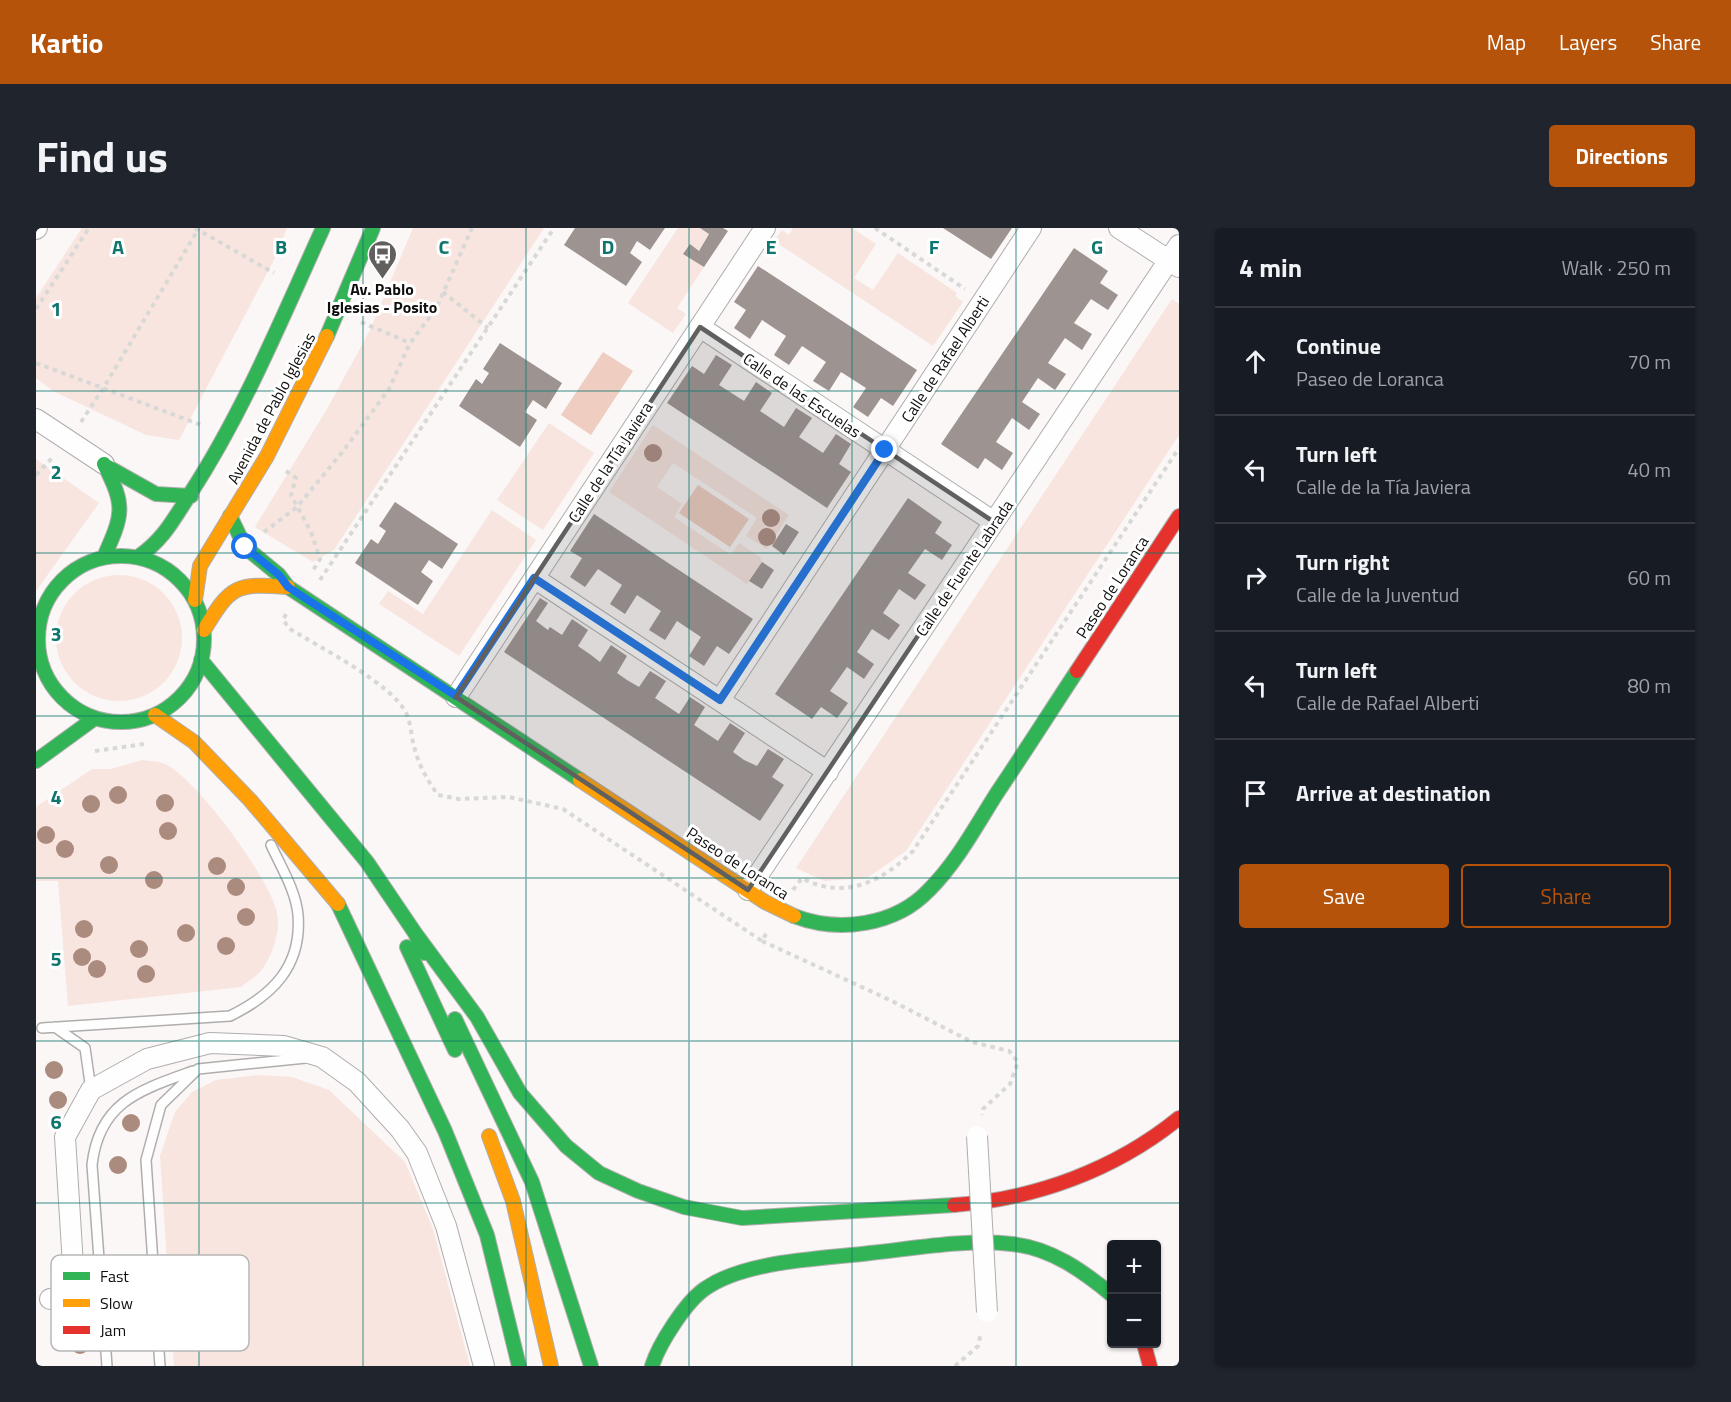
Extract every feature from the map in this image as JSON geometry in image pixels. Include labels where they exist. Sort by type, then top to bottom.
[{"type":"main road","name":"Avenida de Pablo Iglesias","points":[[138,557],[158,543],[190,496],[225,436],[265,358],[323,228]]},
{"type":"main road","name":"Avenida de Pablo Iglesias","points":[[195,600],[200,566],[267,456],[339,312],[373,228]]},
{"type":"main road","points":[[104,464],[152,495],[171,499],[190,496]]},
{"type":"main road","points":[[104,464],[120,494],[122,513],[104,557]]},
{"type":"main road","name":"Paseo de Loranca","points":[[230,516],[245,547],[279,575],[294,591],[748,890],[793,918],[821,925],[856,926],[891,915],[925,895],[950,865],[1179,516]]},
{"type":"main road","points":[[104,557],[138,557],[159,564],[179,579],[195,600],[204,630],[201,660],[191,683],[175,701],[155,715],[119,722],[95,718],[75,708],[58,694],[47,677],[40,657],[38,634],[44,606],[70,573],[86,563],[104,557]]},
{"type":"main road","name":"Paseo de Loranca","points":[[204,630],[220,603],[234,588],[251,584],[294,591]]},
{"type":"main road","points":[[201,660],[367,862],[415,933],[477,1017],[520,1093],[566,1146],[599,1173],[684,1208],[742,1218],[808,1216],[981,1203],[1037,1191],[1094,1171],[1152,1140],[1179,1118]]},
{"type":"main road","points":[[36,694],[47,677]]},
{"type":"main road","points":[[155,715],[194,742],[250,800],[335,898],[445,1131],[487,1235],[519,1366]]},
{"type":"main road","points":[[36,761],[95,718]]},
{"type":"main road","points":[[367,862],[470,1086]]},
{"type":"main road","points":[[415,933],[532,1182],[591,1366]]},
{"type":"main road","points":[[482,1117],[513,1201],[551,1366]]},
{"type":"main road","points":[[445,1131],[471,1232]]},
{"type":"main road","points":[[652,1366],[657,1351],[677,1320],[705,1288],[740,1272],[796,1262],[961,1243],[1013,1244],[1051,1254],[1083,1271],[1111,1294]]},
{"type":"main road","points":[[477,1254],[491,1311]]},
{"type":"main road","points":[[1145,1348],[1150,1366]]},
{"type":"street","name":"Calle de la Tía Javiera","points":[[456,696],[765,228]]},
{"type":"street","name":"Calle de Rafael Alberti","points":[[720,700],[1031,228]]},
{"type":"street","points":[[1119,228],[1175,257]]},
{"type":"street","name":"Calle de Fuente Labrada","points":[[748,890],[994,522],[1175,257]]},
{"type":"street","name":"Calle de las Escuelas","points":[[699,327],[994,522]]},
{"type":"street","points":[[36,419],[104,464]]},
{"type":"street","points":[[534,578],[828,771]]},
{"type":"street","points":[[72,1255],[64,1137],[92,1090],[147,1059],[210,1043],[284,1046],[322,1057],[357,1082],[400,1129],[417,1153],[446,1226],[483,1366]]},
{"type":"street","points":[[977,1136],[987,1312]]},
{"type":"lane","points":[[42,1028],[230,1016],[258,1002],[281,979],[297,945],[298,914],[290,884],[250,800]]},
{"type":"lane","points":[[55,1027],[85,1048],[92,1090]]},
{"type":"lane","points":[[99,1255],[92,1165],[94,1144],[111,1112],[132,1095],[198,1069],[322,1057]]},
{"type":"lane","points":[[152,1255],[146,1160],[161,1105],[198,1069]]},
{"type":"lane","points":[[106,1351],[107,1366]]},
{"type":"lane","points":[[159,1351],[160,1366]]},
{"type":"path","points":[[36,309],[88,228]]},
{"type":"path","points":[[36,475],[68,440],[104,387],[199,228]]},
{"type":"path","points":[[245,547],[297,507],[344,450],[389,389],[410,343],[436,309],[471,228]]},
{"type":"path","points":[[294,591],[322,579],[554,228]]},
{"type":"path","points":[[875,228],[983,301]]},
{"type":"path","points":[[443,292],[488,328]]},
{"type":"path","points":[[36,363],[104,387],[225,436]]},
{"type":"path","points":[[762,941],[802,878],[812,883],[840,888],[870,883],[894,870],[914,851],[1179,448]]},
{"type":"path","points":[[267,456],[296,478],[291,495],[311,532],[320,559],[294,591],[283,620],[290,629],[370,678],[399,700],[408,716],[414,747],[425,777],[438,795],[459,799],[509,797],[563,809],[762,941],[892,1001],[972,1042],[1009,1051],[1018,1062],[1010,1084],[983,1109],[977,1136]]},
{"type":"path","points":[[955,1366],[978,1346],[987,1312]]},
{"type":"highlighted area","points":[[700,327],[994,522],[748,890],[456,697]]},
{"type":"shaded area","points":[[82,228],[287,228],[275,258],[179,440],[146,435],[53,391],[36,378],[36,298]]},
{"type":"shaded area","points":[[413,228],[544,228],[334,550],[313,562],[255,527],[327,409],[370,330]]},
{"type":"shaded area","points":[[678,228],[700,228],[709,234],[699,251],[690,245],[684,254],[704,267],[677,308],[686,314],[673,333],[628,303]]},
{"type":"shaded area","points":[[793,228],[852,228],[876,244],[854,278],[873,290],[898,253],[957,293],[955,296],[963,302],[933,346],[774,241],[782,230],[789,235]]},
{"type":"shaded area","points":[[1172,299],[1179,304],[1179,435],[906,851],[867,878],[824,881],[796,868]]},
{"type":"shaded area","points":[[603,352],[633,371],[591,435],[561,415]]},
{"type":"shaded area","points":[[549,423],[594,453],[543,530],[497,500]]},
{"type":"shaded area","points":[[653,425],[789,515],[767,549],[746,536],[757,518],[673,463],[657,487],[682,504],[674,517],[731,555],[739,543],[760,557],[762,562],[747,584],[609,492]]},
{"type":"shaded area","points":[[36,459],[99,503],[36,591]]},
{"type":"shaded area","points":[[698,485],[749,519],[730,547],[679,513]]},
{"type":"shaded area","points":[[492,510],[536,540],[459,656],[379,604],[388,591],[423,614]]},
{"type":"shaded area","points":[[119,575],[143,580],[164,593],[177,614],[182,638],[177,662],[164,683],[143,696],[119,701],[95,696],[74,683],[61,662],[56,638],[61,614],[74,593],[95,580]]},
{"type":"shaded area","points":[[142,760],[163,763],[178,773],[195,789],[230,831],[272,898],[278,920],[274,944],[264,967],[241,987],[68,1006],[58,881],[36,881],[36,807],[92,769],[111,769]]},
{"type":"shaded area","points":[[259,1075],[292,1077],[329,1090],[405,1162],[433,1229],[470,1366],[174,1366],[173,1351],[249,1351],[249,1255],[167,1255],[160,1156],[175,1112],[192,1092],[216,1080]]},
{"type":"building","points":[[575,228],[665,228],[650,250],[637,241],[630,253],[642,262],[626,286],[564,245]]},
{"type":"building","points":[[700,228],[723,228],[728,231],[704,267],[683,254],[690,244],[699,251],[709,234]]},
{"type":"building","points":[[943,228],[1012,228],[991,259]]},
{"type":"building","points":[[1074,248],[1108,271],[1100,283],[1118,295],[1108,310],[1091,299],[1074,323],[1092,334],[1082,350],[1065,338],[1048,363],[1066,374],[1055,390],[1038,378],[1022,402],[1040,414],[1029,430],[1012,418],[996,442],[1013,453],[1002,470],[985,458],[978,469],[941,444]]},
{"type":"building","points":[[758,266],[917,370],[893,406],[881,398],[868,417],[853,407],[866,388],[841,372],[829,391],[813,381],[826,362],[802,346],[789,365],[774,355],[786,336],[762,320],[750,339],[734,328],[746,310],[734,302]]},
{"type":"building","points":[[500,343],[562,383],[546,409],[533,400],[525,412],[537,420],[520,447],[459,406],[476,379],[482,384],[489,373],[483,369]]},
{"type":"building","points":[[716,355],[732,365],[719,385],[744,401],[756,382],[772,393],[760,411],[784,427],[796,408],[812,418],[799,437],[823,453],[836,434],[851,444],[839,464],[851,472],[827,508],[667,403],[692,366],[704,374]]},
{"type":"building","points":[[908,498],[942,522],[935,533],[952,545],[942,560],[925,549],[908,573],[926,585],[915,600],[899,589],[883,613],[900,625],[889,640],[872,629],[857,652],[874,664],[864,679],[847,667],[830,691],[848,703],[837,718],[821,707],[812,719],[775,694]]},
{"type":"building","points":[[395,502],[458,544],[442,569],[429,560],[421,572],[433,581],[418,605],[355,563],[371,539],[378,544],[386,531],[379,526]]},
{"type":"building","points":[[594,514],[753,619],[729,654],[717,646],[704,666],[689,656],[701,637],[677,621],[665,640],[649,630],[661,611],[637,595],[625,614],[610,604],[622,585],[598,569],[585,587],[570,577],[582,558],[570,551]]},
{"type":"building","points":[[786,524],[799,532],[784,555],[772,546]]},
{"type":"building","points":[[762,562],[774,570],[762,589],[749,581]]},
{"type":"building","points":[[540,598],[548,603],[536,621],[548,630],[550,627],[562,635],[572,619],[588,630],[578,646],[600,662],[611,645],[627,656],[617,673],[627,680],[639,687],[650,671],[666,681],[655,698],[679,714],[690,697],[705,707],[694,725],[718,741],[730,723],[745,733],[733,752],[744,760],[757,766],[768,749],[784,759],[772,777],[784,785],[760,821],[504,652]]},
{"type":"traffic: fast","points":[[138,557],[155,543],[167,528],[228,430],[323,228]]},
{"type":"traffic: fast","points":[[327,336],[373,228]]},
{"type":"traffic: fast","points":[[104,464],[119,501],[118,520],[104,557]]},
{"type":"traffic: fast","points":[[108,467],[156,494],[191,496]]},
{"type":"traffic: fast","points":[[230,516],[245,547],[279,575],[288,587],[580,780]]},
{"type":"traffic: fast","points":[[121,556],[153,562],[180,580],[198,607],[204,639],[198,671],[180,698],[153,716],[121,722],[89,716],[62,698],[44,671],[38,639],[44,607],[62,580],[89,562],[121,556]]},
{"type":"traffic: fast","points":[[201,660],[367,862],[415,933],[424,953]]},
{"type":"traffic: fast","points":[[794,916],[829,924],[865,923],[900,912],[929,890],[974,831],[1077,671]]},
{"type":"traffic: fast","points":[[36,761],[95,718]]},
{"type":"traffic: fast","points":[[338,904],[445,1131],[487,1235],[519,1366]]},
{"type":"traffic: fast","points":[[415,933],[477,1017],[520,1093],[566,1146],[599,1173],[638,1191],[684,1207],[742,1218],[954,1205]]},
{"type":"traffic: fast","points":[[407,947],[455,1050]]},
{"type":"traffic: fast","points":[[455,1019],[532,1182],[591,1366]]},
{"type":"traffic: fast","points":[[652,1366],[674,1324],[698,1294],[723,1279],[742,1272],[785,1262],[941,1245],[1012,1244],[1040,1250],[1066,1262],[1111,1294]]},
{"type":"traffic: slow","points":[[195,600],[200,566],[267,456],[327,336]]},
{"type":"traffic: slow","points":[[204,630],[221,604],[237,590],[257,586],[288,587]]},
{"type":"traffic: slow","points":[[155,715],[194,742],[250,800],[338,904]]},
{"type":"traffic: slow","points":[[580,780],[765,902],[794,916]]},
{"type":"traffic: slow","points":[[489,1136],[513,1201],[551,1366]]},
{"type":"traffic: jam","points":[[1077,671],[1179,516]]},
{"type":"traffic: jam","points":[[954,1205],[1014,1196],[1073,1179],[1128,1153],[1179,1118]]},
{"type":"traffic: jam","points":[[1145,1348],[1150,1366]]},
{"type":"place","name":"Av. Pablo Iglesias - Posito","points":[[382,280]]},
{"type":"route","points":[[245,547],[279,575],[288,587],[456,696],[534,578],[720,700],[885,450]]}]
